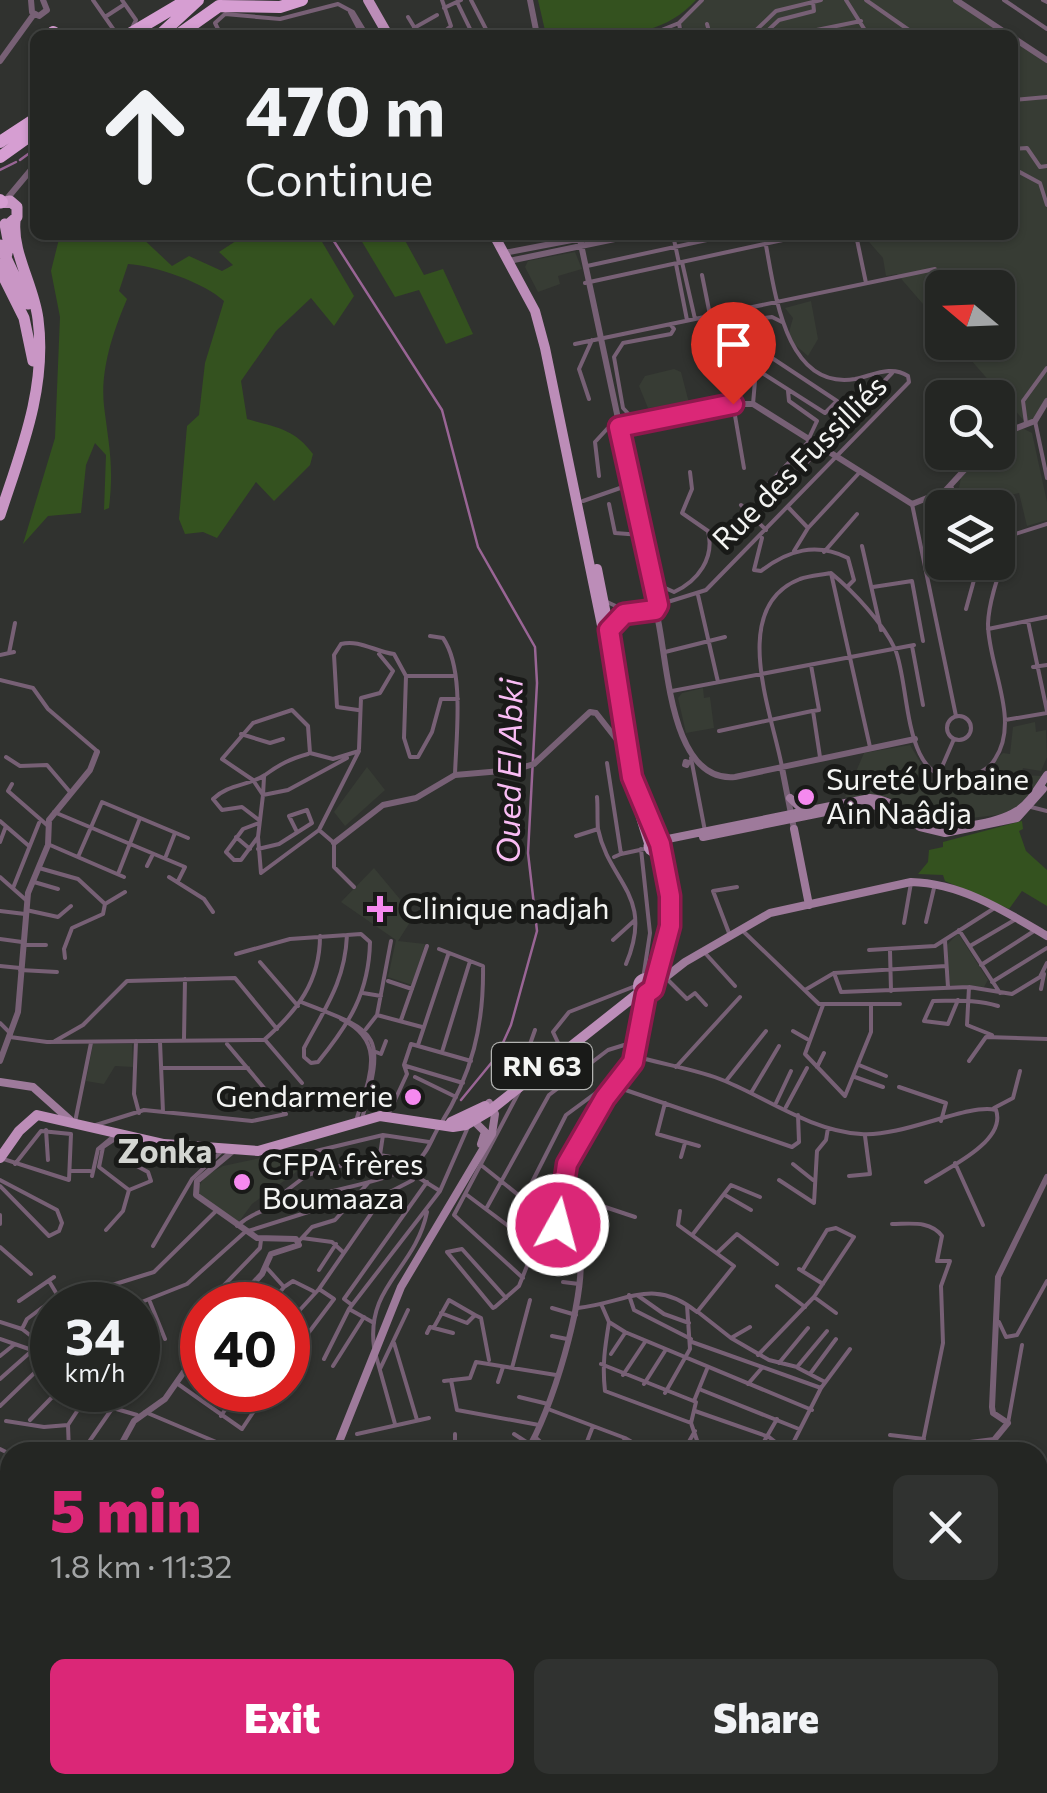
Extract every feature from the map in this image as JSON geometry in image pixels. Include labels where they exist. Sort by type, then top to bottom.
[{"type":"highway","points":[[136,30],[187,0]]},
{"type":"highway","points":[[165,30],[198,0]]},
{"type":"highway","points":[[180,30],[210,0]]},
{"type":"highway","points":[[183,30],[219,6],[293,8]]},
{"type":"highway","points":[[0,142],[30,122]]},
{"type":"highway","points":[[0,154],[30,133]]},
{"type":"highway","points":[[4,202],[8,245],[2,274],[28,328],[36,358]]},
{"type":"highway","points":[[0,526],[25,440],[36,358],[36,308],[15,238],[6,222]]},
{"type":"highway","points":[[0,245],[25,294],[36,358],[29,407],[0,498]]},
{"type":"highway","points":[[0,516],[25,440]]},
{"type":"main road","points":[[365,0],[382,30]]},
{"type":"main road","name":"RN 63","points":[[500,240],[545,324],[604,601],[623,742],[671,916],[645,985],[522,1080]]},
{"type":"main road","name":"RN 63","points":[[0,1158],[19,1130],[38,1115],[228,1151],[281,1147],[359,1120],[388,1116],[435,1124],[471,1120],[560,1047],[645,985],[667,915],[653,846],[630,785],[545,348],[535,311],[509,256]]},
{"type":"main road","points":[[653,846],[778,816],[792,820],[804,812],[878,799],[942,828],[1009,815],[1028,801],[1047,776]]},
{"type":"main road","points":[[653,846],[874,804],[944,833],[1003,822],[1031,807],[1047,783]]},
{"type":"main road","points":[[778,816],[788,800],[804,812]]},
{"type":"main road","points":[[792,820],[809,905]]},
{"type":"main road","points":[[645,985],[666,977],[770,914],[911,882],[935,882],[997,906],[1036,930],[1047,942]]},
{"type":"main road","points":[[0,1082],[33,1087],[72,1121]]},
{"type":"main road","points":[[380,1342],[399,1292],[480,1161],[494,1128],[491,1106]]},
{"type":"main road","points":[[337,1442],[374,1365],[396,1289],[483,1140],[485,1132],[471,1120]]},
{"type":"street","points":[[44,0],[48,7],[44,15]]},
{"type":"street","points":[[104,0],[94,2],[115,30]]},
{"type":"street","points":[[442,0],[452,26],[447,30]]},
{"type":"street","points":[[472,0],[486,30]]},
{"type":"street","points":[[532,0],[538,30]]},
{"type":"street","points":[[662,30],[679,23],[702,0]]},
{"type":"street","points":[[755,30],[770,14],[821,0]]},
{"type":"street","points":[[846,0],[866,30]]},
{"type":"street","points":[[866,0],[909,30]]},
{"type":"street","points":[[956,0],[1002,30]]},
{"type":"street","points":[[1004,0],[1047,30]]},
{"type":"street","points":[[0,61],[34,14],[32,1]]},
{"type":"street","points":[[444,8],[459,1],[472,30]]},
{"type":"street","points":[[105,17],[124,2],[136,20],[125,30]]},
{"type":"street","points":[[768,30],[779,20],[814,11],[813,2]]},
{"type":"street","points":[[218,30],[214,23],[225,14],[334,4],[348,7],[361,30]]},
{"type":"street","points":[[34,14],[44,15]]},
{"type":"street","points":[[44,15],[53,30]]},
{"type":"street","points":[[408,16],[414,28],[437,15]]},
{"type":"street","points":[[817,30],[861,21]]},
{"type":"street","points":[[679,23],[680,30]]},
{"type":"street","points":[[707,24],[709,30]]},
{"type":"street","points":[[1018,41],[1047,60]]},
{"type":"street","points":[[1018,99],[1047,97]]},
{"type":"street","points":[[1018,148],[1026,148],[1040,167],[1047,166]]},
{"type":"street","points":[[1018,171],[1040,183],[1047,206]]},
{"type":"street","points":[[4,202],[30,173]]},
{"type":"street","points":[[509,256],[579,240],[653,606],[706,832]]},
{"type":"street","points":[[673,240],[691,319]]},
{"type":"street","points":[[584,266],[707,240]]},
{"type":"street","name":"Rue des Fussilliés","points":[[653,606],[698,595],[907,388],[908,376],[895,370],[851,380],[831,376],[798,355],[784,324],[765,240]]},
{"type":"street","points":[[587,283],[781,240]]},
{"type":"street","points":[[857,240],[866,283]]},
{"type":"street","points":[[575,344],[935,269]]},
{"type":"street","points":[[702,275],[709,322],[717,327],[765,318],[784,324]]},
{"type":"street","points":[[670,324],[674,329],[671,334],[624,343],[615,352],[624,408],[635,424],[629,450],[663,587],[678,592]]},
{"type":"street","points":[[588,399],[579,368],[596,339]]},
{"type":"street","points":[[753,404],[756,369],[760,358],[770,355],[837,401],[828,414],[756,369]]},
{"type":"street","points":[[1047,368],[1024,401],[1047,478]]},
{"type":"street","points":[[754,518],[895,370]]},
{"type":"street","points":[[759,494],[810,438],[817,421],[789,401],[788,390]]},
{"type":"street","points":[[1015,428],[1030,422],[1047,401]]},
{"type":"street","points":[[733,404],[744,468]]},
{"type":"street","points":[[599,476],[594,442],[616,427],[733,404],[753,404],[912,504],[933,499],[965,470]]},
{"type":"street","points":[[582,501],[623,488],[616,427]]},
{"type":"street","points":[[678,592],[704,567],[710,550],[708,531],[682,513],[692,489],[690,472]]},
{"type":"street","points":[[794,551],[808,528],[859,473]]},
{"type":"street","points":[[951,486],[953,490]]},
{"type":"street","points":[[609,504],[615,533],[627,531],[640,536]]},
{"type":"street","points":[[912,504],[956,716]]},
{"type":"street","points":[[741,505],[764,531],[754,570],[761,571],[794,551],[815,548],[823,553],[842,554],[852,562],[854,580],[848,586]]},
{"type":"street","points":[[788,507],[808,528]]},
{"type":"street","points":[[823,553],[858,514]]},
{"type":"street","points":[[1015,534],[1047,524]]},
{"type":"street","points":[[862,546],[881,631]]},
{"type":"street","points":[[831,573],[848,586],[894,648],[915,739],[928,767],[938,776],[966,778],[991,765],[1000,750],[1005,720],[988,629],[1001,580]]},
{"type":"street","points":[[831,573],[870,747]]},
{"type":"street","points":[[792,820],[758,649],[763,614],[775,598],[800,580],[831,573]]},
{"type":"street","points":[[966,609],[973,580]]},
{"type":"street","points":[[872,587],[912,581],[924,641]]},
{"type":"street","points":[[678,592],[680,601]]},
{"type":"street","points":[[698,595],[718,682]]},
{"type":"street","points":[[604,601],[620,608],[653,606]]},
{"type":"street","points":[[609,630],[624,614],[653,606]]},
{"type":"street","points":[[988,629],[1047,617]]},
{"type":"street","points":[[1005,720],[1047,712],[1028,621]]},
{"type":"street","points":[[0,654],[12,653],[15,622]]},
{"type":"street","points":[[430,636],[446,641],[458,699],[455,775]]},
{"type":"street","points":[[664,652],[726,637]]},
{"type":"street","points":[[358,710],[337,707],[335,651],[340,644],[352,642],[398,657],[406,676],[404,738],[410,757],[418,757],[432,732],[441,699],[458,699]]},
{"type":"street","points":[[672,691],[913,644],[924,705]]},
{"type":"street","points":[[264,776],[258,849],[264,874],[319,830],[357,752],[361,698],[378,695],[392,675],[390,663],[380,654]]},
{"type":"street","points":[[718,731],[818,710],[811,664]]},
{"type":"street","points":[[1036,667],[1047,664]]},
{"type":"street","points":[[406,676],[453,676]]},
{"type":"street","points":[[0,680],[33,688],[48,709],[98,752],[93,766],[29,846],[13,888]]},
{"type":"street","points":[[263,795],[253,780],[244,778],[222,759],[241,734],[257,720],[292,710],[308,726],[310,753]]},
{"type":"street","points":[[813,711],[820,757]]},
{"type":"street","points":[[334,843],[383,805],[416,798],[455,775],[523,768],[539,761],[590,712],[596,713],[623,742]]},
{"type":"street","points":[[954,740],[964,739],[970,731],[966,719],[956,716]]},
{"type":"street","points":[[954,740],[947,726],[956,716]]},
{"type":"street","points":[[241,734],[270,743],[283,739]]},
{"type":"street","points":[[690,761],[707,772],[728,778],[915,739]]},
{"type":"street","points":[[938,776],[954,740]]},
{"type":"street","points":[[259,822],[246,808],[224,810],[213,802],[218,794],[264,776],[286,759],[310,753],[326,759],[357,752]]},
{"type":"street","points":[[263,795],[288,790],[357,752]]},
{"type":"street","points":[[6,757],[20,766],[47,765],[71,793]]},
{"type":"street","points":[[607,763],[622,854]]},
{"type":"street","points":[[786,778],[792,764]]},
{"type":"street","points":[[782,767],[788,800]]},
{"type":"street","points":[[0,1061],[19,1006],[26,908],[32,881],[48,844],[43,824],[12,798],[8,791],[12,784]]},
{"type":"street","points":[[597,796],[598,829],[636,920],[626,964]]},
{"type":"street","points":[[78,857],[102,802],[188,838]]},
{"type":"street","points":[[1031,807],[1047,811]]},
{"type":"street","points":[[258,849],[268,849],[297,832],[312,823],[307,810],[289,816],[297,832]]},
{"type":"street","points":[[54,812],[185,867],[178,881]]},
{"type":"street","points":[[118,874],[140,818]]},
{"type":"street","points":[[0,821],[29,846]]},
{"type":"street","points":[[258,838],[234,860],[225,850],[236,836],[259,822]]},
{"type":"street","points":[[0,842],[6,826]]},
{"type":"street","points":[[576,836],[598,829]]},
{"type":"street","points":[[319,830],[323,837]]},
{"type":"street","points":[[165,858],[175,833]]},
{"type":"street","points":[[236,836],[250,849]]},
{"type":"street","points":[[314,836],[334,843]]},
{"type":"street","points":[[334,843],[334,866],[354,887]]},
{"type":"street","points":[[48,844],[124,876]]},
{"type":"street","points":[[612,858],[653,846],[650,964]]},
{"type":"street","points":[[148,866],[153,854]]},
{"type":"street","points":[[38,868],[78,879],[106,904]]},
{"type":"street","points":[[0,877],[26,908]]},
{"type":"street","points":[[169,877],[204,898],[213,912]]},
{"type":"street","points":[[32,881],[58,889]]},
{"type":"street","points":[[904,923],[911,882]]},
{"type":"street","points":[[926,922],[935,882]]},
{"type":"street","points":[[730,937],[713,891],[738,888]]},
{"type":"street","points":[[66,958],[64,949],[72,928],[103,914],[106,904],[125,892]]},
{"type":"street","points":[[0,911],[26,908],[58,917],[71,906]]},
{"type":"street","points":[[868,950],[944,940],[997,906]]},
{"type":"street","points":[[970,946],[1018,918]]},
{"type":"street","points":[[613,940],[636,920]]},
{"type":"street","points":[[742,930],[823,1005],[900,1004]]},
{"type":"street","points":[[959,930],[1000,992]]},
{"type":"street","points":[[981,965],[1036,930]]},
{"type":"street","points":[[236,954],[320,936],[361,934],[370,942],[363,994],[350,1021],[318,1062],[307,1061],[304,1048],[342,979],[347,936]]},
{"type":"street","points":[[0,1023],[10,1036],[55,1041],[264,1040],[300,1004],[316,972],[320,936]]},
{"type":"street","points":[[0,939],[46,946]]},
{"type":"street","points":[[366,1030],[377,1015],[391,940]]},
{"type":"street","points":[[944,940],[948,986]]},
{"type":"street","points":[[992,982],[1047,942]]},
{"type":"street","points":[[401,1020],[426,946]]},
{"type":"street","points":[[237,1226],[253,1213],[334,1187],[371,1182],[411,1166],[429,1142],[435,1124],[458,1098],[464,1084],[483,1002],[482,966],[439,949]]},
{"type":"street","points":[[890,949],[891,992]]},
{"type":"street","points":[[704,952],[735,986]]},
{"type":"street","points":[[418,1045],[448,955]]},
{"type":"street","points":[[442,1053],[470,961]]},
{"type":"street","points":[[260,962],[300,1004],[366,1030],[373,1051],[359,1120]]},
{"type":"street","points":[[1041,989],[1047,963]]},
{"type":"street","points":[[0,966],[57,972]]},
{"type":"street","points":[[805,990],[834,973],[946,966]]},
{"type":"street","points":[[834,973],[841,992],[969,986],[1015,993],[1045,970]]},
{"type":"street","points":[[666,977],[688,1000],[695,993],[706,1004]]},
{"type":"street","points":[[55,1041],[82,1025],[125,982],[234,978],[277,1029]]},
{"type":"street","points":[[184,979],[184,1041]]},
{"type":"street","points":[[386,981],[412,989]]},
{"type":"street","points":[[514,1434],[533,1441],[548,1407],[577,1311],[580,1252],[560,1231],[560,1192],[570,1159],[636,1056],[645,985],[562,1017],[553,1032],[560,1047]]},
{"type":"street","points":[[969,986],[967,1025],[999,1038]]},
{"type":"street","points":[[363,994],[381,996]]},
{"type":"street","points":[[675,1068],[740,997]]},
{"type":"street","points":[[958,1000],[948,1024],[924,1021],[930,1002],[958,1000],[968,1000],[998,1006]]},
{"type":"street","points":[[823,1005],[804,1054],[845,1096],[871,1032],[871,1004]]},
{"type":"street","points":[[377,1015],[424,1027]]},
{"type":"street","points":[[350,1021],[363,1032],[373,1051],[382,1054],[386,1041]]},
{"type":"street","points":[[523,1278],[456,1219],[455,1210],[522,1080],[536,1030]]},
{"type":"street","points":[[726,1081],[766,1031]]},
{"type":"street","points":[[793,1031],[808,1040]]},
{"type":"street","points":[[969,1060],[983,1039],[1047,1039]]},
{"type":"street","points":[[264,1040],[302,1083]]},
{"type":"street","points":[[72,1121],[91,1041]]},
{"type":"street","points":[[136,1041],[134,1094],[138,1113]]},
{"type":"street","points":[[160,1041],[163,1112]]},
{"type":"street","points":[[486,1209],[549,1095],[608,1050],[637,1041]]},
{"type":"street","points":[[92,1126],[138,1113],[252,1122],[286,1114],[226,1042]]},
{"type":"street","points":[[388,1116],[407,1074],[404,1065],[410,1045],[471,1061]]},
{"type":"street","points":[[751,1093],[779,1046]]},
{"type":"street","points":[[816,1068],[824,1053]]},
{"type":"street","points":[[636,1056],[726,1081],[828,1128],[865,1134],[992,1108],[1013,1098],[1020,1071]]},
{"type":"street","points":[[404,1065],[464,1084]]},
{"type":"street","points":[[859,1065],[886,1076]]},
{"type":"street","points":[[161,1068],[248,1068]]},
{"type":"street","points":[[785,1109],[807,1068]]},
{"type":"street","points":[[775,1104],[791,1071]]},
{"type":"street","points":[[855,1077],[884,1087]]},
{"type":"street","points":[[415,1078],[458,1098]]},
{"type":"street","points":[[523,1200],[566,1115],[608,1084],[792,1147],[799,1142],[798,1114]]},
{"type":"street","points":[[899,1087],[945,1102],[941,1121]]},
{"type":"street","points":[[666,1101],[658,1134],[698,1146]]},
{"type":"street","points":[[926,1182],[991,1136],[998,1113],[992,1108]]},
{"type":"street","points":[[324,1359],[350,1307],[440,1191],[471,1120]]},
{"type":"street","points":[[779,1180],[812,1204],[817,1148],[826,1140],[828,1128]]},
{"type":"street","points":[[0,1158],[15,1164],[69,1180],[71,1134],[46,1130],[36,1134],[15,1164]]},
{"type":"street","points":[[46,1130],[48,1160]]},
{"type":"street","points":[[70,1171],[92,1173],[98,1149],[124,1134]]},
{"type":"street","points":[[124,1134],[103,1147],[98,1160],[106,1177],[129,1190]]},
{"type":"street","points":[[849,1176],[870,1174],[865,1134]]},
{"type":"street","points":[[319,1172],[313,1157],[316,1151],[383,1135],[429,1142]]},
{"type":"street","points":[[380,1155],[383,1135]]},
{"type":"street","points":[[681,1158],[685,1142]]},
{"type":"street","points":[[228,1151],[194,1186],[196,1195],[261,1240],[301,1239],[336,1244],[344,1254]]},
{"type":"street","points":[[153,1246],[192,1179],[228,1151]]},
{"type":"street","points":[[286,1191],[319,1172],[380,1155],[406,1160],[414,1174],[440,1191]]},
{"type":"street","points":[[253,1282],[271,1254],[291,1251],[312,1226],[335,1220],[371,1182],[406,1160]]},
{"type":"street","points":[[480,1161],[523,1200],[547,1218],[558,1220]]},
{"type":"street","points":[[955,1163],[984,1225]]},
{"type":"street","points":[[793,1164],[814,1182]]},
{"type":"street","points":[[106,1230],[122,1211],[129,1190],[151,1181],[148,1172],[136,1165]]},
{"type":"street","points":[[310,1297],[384,1196],[412,1180],[414,1174]]},
{"type":"street","points":[[1008,1422],[993,1413],[992,1406],[1000,1271],[1047,1177]]},
{"type":"street","points":[[374,1324],[344,1299],[427,1182]]},
{"type":"street","points":[[0,1183],[57,1210],[62,1223],[59,1230],[48,1236],[0,1183]]},
{"type":"street","points":[[693,1234],[736,1184],[760,1197]]},
{"type":"street","points":[[560,1192],[634,1217]]},
{"type":"street","points":[[465,1194],[535,1246]]},
{"type":"street","points":[[724,1195],[751,1210]]},
{"type":"street","points":[[160,1295],[187,1284],[245,1232],[319,1212],[340,1198],[356,1197]]},
{"type":"street","points":[[122,1282],[154,1272],[216,1210]]},
{"type":"street","points":[[395,1424],[374,1365],[374,1306],[416,1248],[427,1211]]},
{"type":"street","points":[[680,1211],[678,1224],[734,1266],[697,1312]]},
{"type":"street","points":[[0,1215],[0,1224]]},
{"type":"street","points":[[506,1298],[462,1249],[447,1252],[490,1307],[506,1298],[523,1278],[547,1218]]},
{"type":"street","points":[[892,1224],[937,1229],[942,1236],[937,1261],[950,1261],[941,1286],[943,1343],[923,1442]]},
{"type":"street","points":[[758,1355],[823,1284],[852,1235],[836,1228],[827,1230],[800,1270],[823,1284]]},
{"type":"street","points":[[718,1253],[737,1234],[777,1264]]},
{"type":"street","points":[[227,1282],[260,1248],[261,1240]]},
{"type":"street","points":[[319,1270],[336,1244]]},
{"type":"street","points":[[0,1247],[31,1274]]},
{"type":"street","points":[[0,1262],[6,1255]]},
{"type":"street","points":[[266,1267],[280,1282]]},
{"type":"street","points":[[19,1302],[51,1279],[58,1296],[27,1319],[22,1329]]},
{"type":"street","points":[[998,1322],[1006,1336],[1017,1335],[1047,1281]]},
{"type":"street","points":[[563,1282],[579,1284]]},
{"type":"street","points":[[777,1286],[805,1307]]},
{"type":"street","points":[[310,1288],[334,1298],[310,1333]]},
{"type":"street","points":[[552,1308],[577,1311],[632,1295],[661,1293],[687,1303],[758,1355],[797,1367],[825,1382]]},
{"type":"street","points":[[632,1295],[689,1323]]},
{"type":"street","points":[[632,1295],[634,1310],[691,1340],[821,1388]]},
{"type":"street","points":[[814,1297],[836,1313]]},
{"type":"street","points":[[428,1334],[449,1300],[483,1321],[490,1362]]},
{"type":"street","points":[[512,1368],[530,1300]]},
{"type":"street","points":[[666,1393],[686,1360],[691,1340],[687,1303]]},
{"type":"street","points":[[602,1306],[608,1322],[602,1364],[605,1391],[691,1423],[699,1442]]},
{"type":"street","points":[[374,1365],[394,1343],[408,1310]]},
{"type":"street","points":[[441,1314],[467,1323],[474,1315]]},
{"type":"street","points":[[333,1366],[364,1317]]},
{"type":"street","points":[[0,1322],[30,1335]]},
{"type":"street","points":[[608,1322],[665,1351],[812,1410]]},
{"type":"street","points":[[160,1327],[165,1339]]},
{"type":"street","points":[[434,1327],[454,1332]]},
{"type":"street","points":[[731,1338],[750,1328]]},
{"type":"street","points":[[779,1363],[808,1328]]},
{"type":"street","points":[[797,1367],[826,1331]]},
{"type":"street","points":[[611,1354],[625,1332]]},
{"type":"street","points":[[552,1336],[567,1340]]},
{"type":"street","points":[[0,1339],[29,1349],[0,1379]]},
{"type":"street","points":[[810,1374],[836,1339]]},
{"type":"street","points":[[623,1375],[645,1342]]},
{"type":"street","points":[[394,1343],[417,1420]]},
{"type":"street","points":[[0,1355],[15,1344]]},
{"type":"street","points":[[982,1442],[994,1440],[1008,1422],[1022,1345]]},
{"type":"street","points":[[794,1442],[821,1388],[850,1348]]},
{"type":"street","points":[[644,1384],[665,1351]]},
{"type":"street","points":[[748,1384],[769,1360]]},
{"type":"street","points":[[541,1425],[457,1410],[448,1381],[470,1378],[474,1363],[490,1362],[556,1375]]},
{"type":"street","points":[[602,1364],[666,1393],[694,1401]]},
{"type":"street","points":[[498,1382],[503,1366]]},
{"type":"street","points":[[691,1423],[694,1401],[707,1369]]},
{"type":"street","points":[[0,1406],[30,1377]]},
{"type":"street","points":[[123,1442],[142,1414],[160,1404],[180,1377]]},
{"type":"street","points":[[176,1383],[180,1386]]},
{"type":"street","points":[[700,1388],[800,1429]]},
{"type":"street","points":[[520,1397],[632,1442]]},
{"type":"street","points":[[694,1411],[776,1442]]},
{"type":"street","points":[[30,1420],[38,1412]]},
{"type":"street","points":[[69,1442],[68,1425],[77,1412]]},
{"type":"street","points":[[89,1442],[110,1412]]},
{"type":"street","points":[[132,1412],[215,1442]]},
{"type":"street","points":[[216,1412],[242,1429],[253,1412]]},
{"type":"street","points":[[221,1416],[224,1412]]},
{"type":"street","points":[[357,1434],[429,1418]]},
{"type":"street","points":[[765,1442],[777,1419]]},
{"type":"street","points":[[6,1421],[44,1428],[68,1425]]},
{"type":"street","points":[[587,1442],[593,1426]]},
{"type":"street","points":[[688,1442],[695,1430]]},
{"type":"street","points":[[455,1434],[455,1442]]},
{"type":"street","points":[[890,1434],[924,1438]]},
{"type":"street","points":[[623,1442],[625,1438]]},
{"type":"shaded area","points":[[700,0],[958,0],[1003,30],[685,30],[679,23]]},
{"type":"shaded area","points":[[1018,39],[1047,59],[1047,400],[1035,421],[1026,423],[1015,410],[1015,380],[988,380],[971,360],[1015,360],[1015,270],[925,270],[925,306],[897,274],[886,276],[883,258],[867,240],[1018,240]]},
{"type":"shaded area","points":[[575,252],[582,269],[558,276],[560,284],[538,292],[525,267],[528,261]]},
{"type":"shaded area","points":[[811,301],[818,339],[808,356],[793,343],[789,332],[793,318],[785,308]]},
{"type":"shaded area","points":[[674,369],[681,372],[689,403],[648,408],[639,386],[645,376]]},
{"type":"shaded area","points":[[1022,428],[1032,433],[1047,502],[1047,520],[1027,526],[1015,490],[959,488],[968,470],[1015,470],[1015,431]]},
{"type":"shaded area","points":[[703,688],[704,698],[710,697],[714,728],[686,733],[678,698],[682,693]]},
{"type":"shaded area","points":[[1035,722],[1036,732],[1046,730],[1047,757],[1041,771],[1023,768],[1021,775],[1043,776],[1021,806],[1004,814],[939,822],[887,797],[845,797],[864,753],[910,745],[935,787],[941,781],[968,783],[1003,753],[1010,754],[1013,727]]},
{"type":"shaded area","points":[[367,767],[385,790],[345,826],[334,812]]},
{"type":"shaded area","name":"Clinique nadjah","points":[[374,868],[414,916],[398,941],[425,944],[412,985],[388,977],[396,940],[341,902]]},
{"type":"shaded area","points":[[958,933],[988,980],[984,987],[950,985],[947,945]]},
{"type":"shaded area","points":[[93,1044],[132,1044],[133,1067],[115,1066],[104,1084],[86,1081]]},
{"type":"shaded area","name":"CFPA frères Boumaaza","points":[[307,1148],[311,1154],[302,1158],[304,1163],[295,1173],[252,1204],[238,1223],[196,1192],[205,1176],[223,1166]]},
{"type":"green space","points":[[538,0],[696,0],[663,24],[645,30],[545,30]]},
{"type":"green space","points":[[59,240],[144,240],[172,266],[189,256],[222,271],[233,265],[219,252],[237,240],[321,240],[354,296],[334,326],[311,298],[276,331],[241,381],[247,419],[292,434],[313,454],[310,465],[274,501],[256,482],[217,538],[203,532],[185,534],[179,519],[187,426],[199,415],[205,363],[224,301],[179,276],[128,264],[119,291],[127,299],[104,379],[111,468],[109,508],[104,510],[106,455],[95,443],[86,465],[81,513],[48,516],[23,544],[55,438],[60,317],[51,271]]},
{"type":"green space","points":[[361,240],[405,240],[424,275],[443,269],[473,334],[446,344],[419,290],[395,297]]},
{"type":"green space","points":[[1022,821],[1023,829],[1019,831],[1026,851],[1047,870],[1047,906],[1022,891],[1009,909],[945,881],[943,875],[918,874],[928,862],[929,850],[943,847],[943,842]]},
{"type":"waterway","points":[[20,160],[30,153]]},
{"type":"waterway","points":[[0,170],[16,162]]},
{"type":"waterway","name":"Oued El Abki","points":[[333,240],[442,410],[478,547],[535,647],[537,683],[528,853],[537,931],[511,1025],[497,1056],[461,1100]]},
{"type":"place","name":"Sureté Urbaine Ain Naâdja","points":[[806,797]]},
{"type":"place","name":"Clinique nadjah","points":[[380,909]]},
{"type":"place","name":"Gendarmerie","points":[[413,1097]]},
{"type":"place","name":"CFPA frères Boumaaza","points":[[242,1182]]},
{"type":"district","name":"Zonka","points":[[165,1152]]},
{"type":"route","points":[[558,1225],[560,1192],[570,1159],[605,1098],[636,1056],[646,994],[653,989],[671,916],[660,844],[632,777],[624,706],[609,630],[624,614],[655,610],[658,605],[619,427],[733,404]]}]
